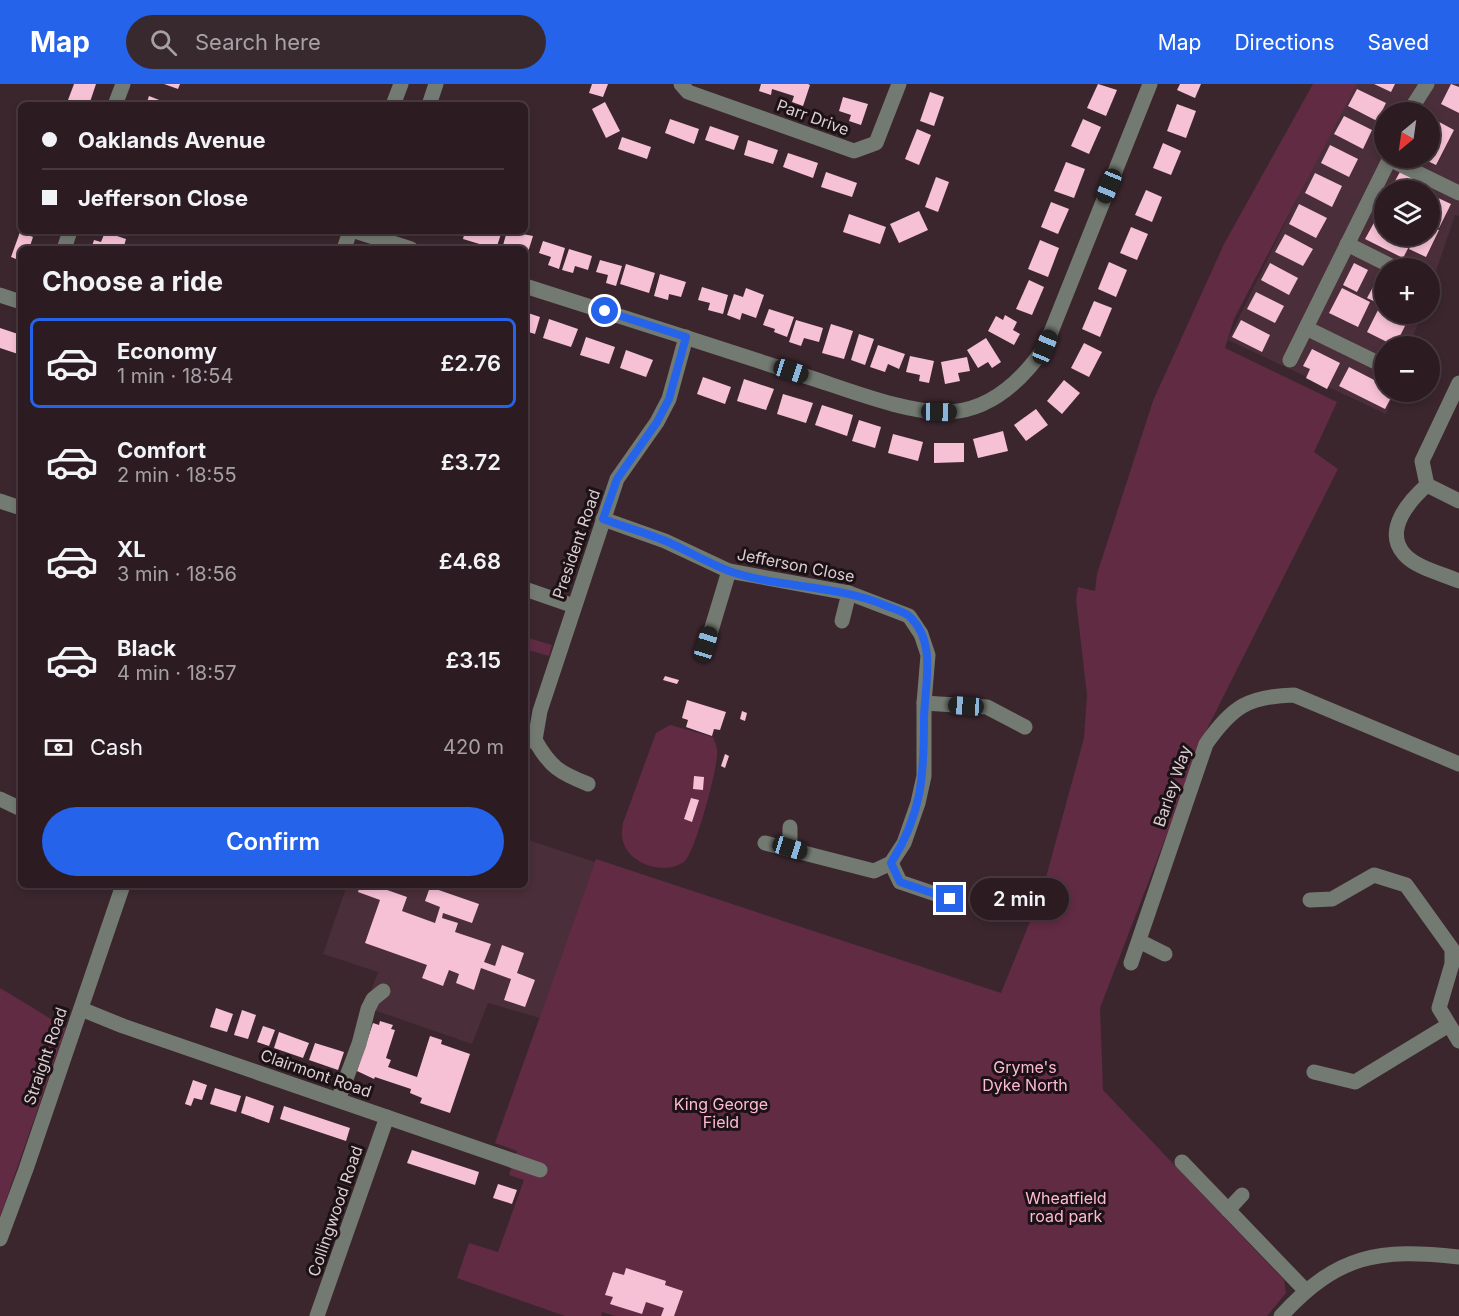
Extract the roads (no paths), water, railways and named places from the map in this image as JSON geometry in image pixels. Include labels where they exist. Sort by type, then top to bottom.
[{"type":"street","points":[[116,102],[123,84]]},
{"type":"street","points":[[394,102],[401,84]]},
{"type":"street","points":[[430,102],[436,84]]},
{"type":"street","name":"Parr Drive","points":[[681,84],[688,92],[854,151],[876,143],[899,84]]},
{"type":"street","points":[[528,287],[925,412],[953,412],[980,405],[1005,392],[1028,373],[1045,347],[1150,84]]},
{"type":"street","points":[[1415,102],[1427,84]]},
{"type":"street","points":[[1290,360],[1384,168]]},
{"type":"street","points":[[1409,168],[1459,193]]},
{"type":"street","points":[[364,234],[402,246]]},
{"type":"street","points":[[1347,244],[1375,258]]},
{"type":"street","points":[[0,295],[18,301]]},
{"type":"street","points":[[1306,328],[1374,361]]},
{"type":"street","name":"President Road","points":[[588,784],[560,772],[530,741],[617,479],[657,422],[669,399],[686,337]]},
{"type":"street","points":[[1427,485],[1422,461],[1459,383]]},
{"type":"street","points":[[1427,485],[1459,501]]},
{"type":"street","points":[[1427,485],[1407,503],[1400,519],[1398,541],[1404,554],[1419,564],[1459,581]]},
{"type":"street","points":[[0,501],[18,507]]},
{"type":"street","name":"Jefferson Close","points":[[603,519],[665,541],[729,571],[849,593],[909,616],[921,633],[928,655],[924,703],[924,776],[918,803],[903,843],[891,863]]},
{"type":"street","points":[[706,644],[729,571]]},
{"type":"street","points":[[528,590],[574,606]]},
{"type":"street","points":[[842,621],[849,593]]},
{"type":"street","name":"Barley Way","points":[[1131,963],[1206,744],[1223,720],[1244,703],[1273,696],[1294,695],[1459,764]]},
{"type":"street","points":[[924,703],[987,707],[1025,727]]},
{"type":"street","points":[[0,799],[18,808]]},
{"type":"street","points":[[790,827],[790,848]]},
{"type":"street","points":[[765,843],[874,871],[891,863],[900,882],[950,899]]},
{"type":"street","points":[[1310,900],[1332,899],[1374,876],[1406,885],[1456,948],[1439,1008],[1447,1026],[1459,1041]]},
{"type":"street","name":"Straight Road","points":[[0,1239],[122,888]]},
{"type":"street","points":[[1139,941],[1165,954]]},
{"type":"street","points":[[338,1100],[353,1064],[368,1009],[373,999],[383,991]]},
{"type":"street","name":"Clairmont Road","points":[[81,1009],[540,1170]]},
{"type":"street","points":[[1314,1072],[1355,1083],[1447,1026]]},
{"type":"street","name":"Collingwood Road","points":[[317,1316],[387,1117]]},
{"type":"street","points":[[1182,1162],[1305,1290]]},
{"type":"street","points":[[1228,1210],[1242,1195]]},
{"type":"street","points":[[1281,1316],[1305,1290],[1346,1266],[1380,1254],[1419,1253],[1459,1257]]},
{"type":"park label","name":"Gryme's Dyke North","points":[[1025,1076]]},
{"type":"park label","name":"King George Field","points":[[721,1113]]},
{"type":"park label","name":"Wheatfield road park","points":[[1066,1207]]}]
